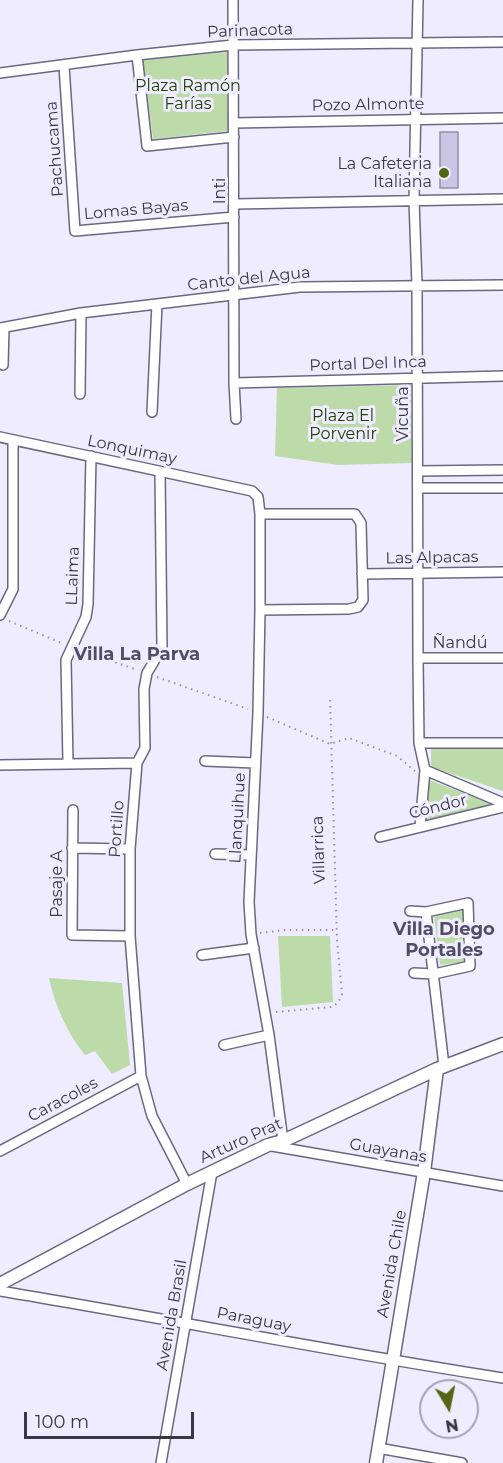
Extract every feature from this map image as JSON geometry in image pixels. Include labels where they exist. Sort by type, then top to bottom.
[{"type":"main road","name":"Arturo Prat","points":[[0,1284],[187,1184],[268,1145],[283,1141],[440,1068],[503,1044]]},
{"type":"main road","name":"Avenida Chile","points":[[376,1463],[440,1068]]},
{"type":"street","name":"Inti","points":[[233,0],[236,419]]},
{"type":"street","name":"Vicuña","points":[[418,0],[414,200],[417,285],[419,743],[424,774],[420,827]]},
{"type":"street","name":"Parinacota","points":[[0,73],[233,45],[503,42]]},
{"type":"street","points":[[136,55],[147,146],[234,136]]},
{"type":"street","name":"Pachucama","points":[[64,66],[75,231]]},
{"type":"street","name":"Pozo Almonte","points":[[234,123],[503,118]]},
{"type":"street","points":[[235,204],[503,199]]},
{"type":"street","name":"Lomas Bayas","points":[[75,231],[234,217]]},
{"type":"street","name":"Canto del Agua","points":[[2,328],[81,313],[300,287],[503,285]]},
{"type":"street","points":[[152,412],[158,304]]},
{"type":"street","points":[[80,394],[81,313]]},
{"type":"street","points":[[2,328],[3,365]]},
{"type":"street","name":"Portal Del Inca","points":[[234,383],[503,376]]},
{"type":"street","name":"Lonquimay","points":[[0,437],[252,491],[257,494]]},
{"type":"street","points":[[0,616],[13,589],[13,440]]},
{"type":"street","name":"LLaima","points":[[68,764],[66,660],[70,647],[86,617],[88,604],[91,456]]},
{"type":"street","points":[[418,471],[503,470]]},
{"type":"street","name":"Portillo","points":[[160,472],[162,648],[147,674],[144,689],[145,748],[137,763],[130,849],[130,936],[141,1076],[152,1116],[187,1184]]},
{"type":"street","points":[[418,488],[503,488]]},
{"type":"street","name":"Llanquihue","points":[[257,494],[260,500],[258,713],[249,902],[251,934],[283,1141]]},
{"type":"street","points":[[260,514],[355,514],[361,523],[363,600],[358,606],[349,609],[260,610]]},
{"type":"street","name":"Las Alpacas","points":[[362,574],[503,572]]},
{"type":"street","name":"Ñandú","points":[[418,658],[503,658]]},
{"type":"street","points":[[419,743],[503,743]]},
{"type":"street","points":[[205,761],[255,763]]},
{"type":"street","points":[[0,765],[137,763]]},
{"type":"street","points":[[424,774],[503,805]]},
{"type":"street","name":"Cóndor","points":[[380,837],[503,805]]},
{"type":"street","name":"Pasaje A","points":[[73,810],[72,935],[130,936]]},
{"type":"street","points":[[72,848],[130,849]]},
{"type":"street","points":[[215,854],[251,855]]},
{"type":"street","points":[[410,911],[426,912],[468,903],[470,966],[434,974],[414,973]]},
{"type":"street","points":[[426,912],[434,974],[440,1068]]},
{"type":"street","points":[[202,955],[254,948]]},
{"type":"street","points":[[224,1045],[268,1035]]},
{"type":"street","name":"Caracoles","points":[[0,1151],[141,1076]]},
{"type":"street","name":"Guayanas","points":[[268,1145],[503,1186]]},
{"type":"street","name":"Avenida Brasil","points":[[161,1463],[212,1172]]},
{"type":"street","name":"Paraguay","points":[[0,1291],[185,1322],[393,1361],[503,1378]]},
{"type":"street","points":[[378,1448],[462,1463]]},
{"type":"path","points":[[0,616],[70,647],[258,713],[330,744],[350,738],[398,756],[424,774]]},
{"type":"path","name":"Villarrica","points":[[265,1013],[330,1007],[338,1003],[342,993],[336,930],[330,696]]},
{"type":"path","points":[[251,934],[285,930],[336,930]]},
{"type":"green space","name":"Plaza Ramón Farías","points":[[227,52],[228,131],[153,139],[143,60]]},
{"type":"green space","name":"Plaza El Porvenir","points":[[411,385],[412,463],[338,465],[275,456],[277,388]]},
{"type":"green space","points":[[431,748],[503,749],[503,791],[431,767]]},
{"type":"green space","points":[[427,779],[491,804],[428,821]]},
{"type":"green space","points":[[465,908],[465,962],[440,965],[434,914]]},
{"type":"green space","points":[[278,936],[330,936],[333,1002],[282,1007]]},
{"type":"green space","points":[[49,978],[122,983],[130,1065],[112,1074],[95,1051],[85,1055],[62,1019]]},
{"type":"building","points":[[440,132],[458,132],[458,188],[440,188]]},
{"type":"place","name":"La Cafeteria Italiana","points":[[444,173]]},
{"type":"district","name":"Villa La Parva","points":[[137,655]]},
{"type":"district","name":"Villa Diego Portales","points":[[444,940]]}]
